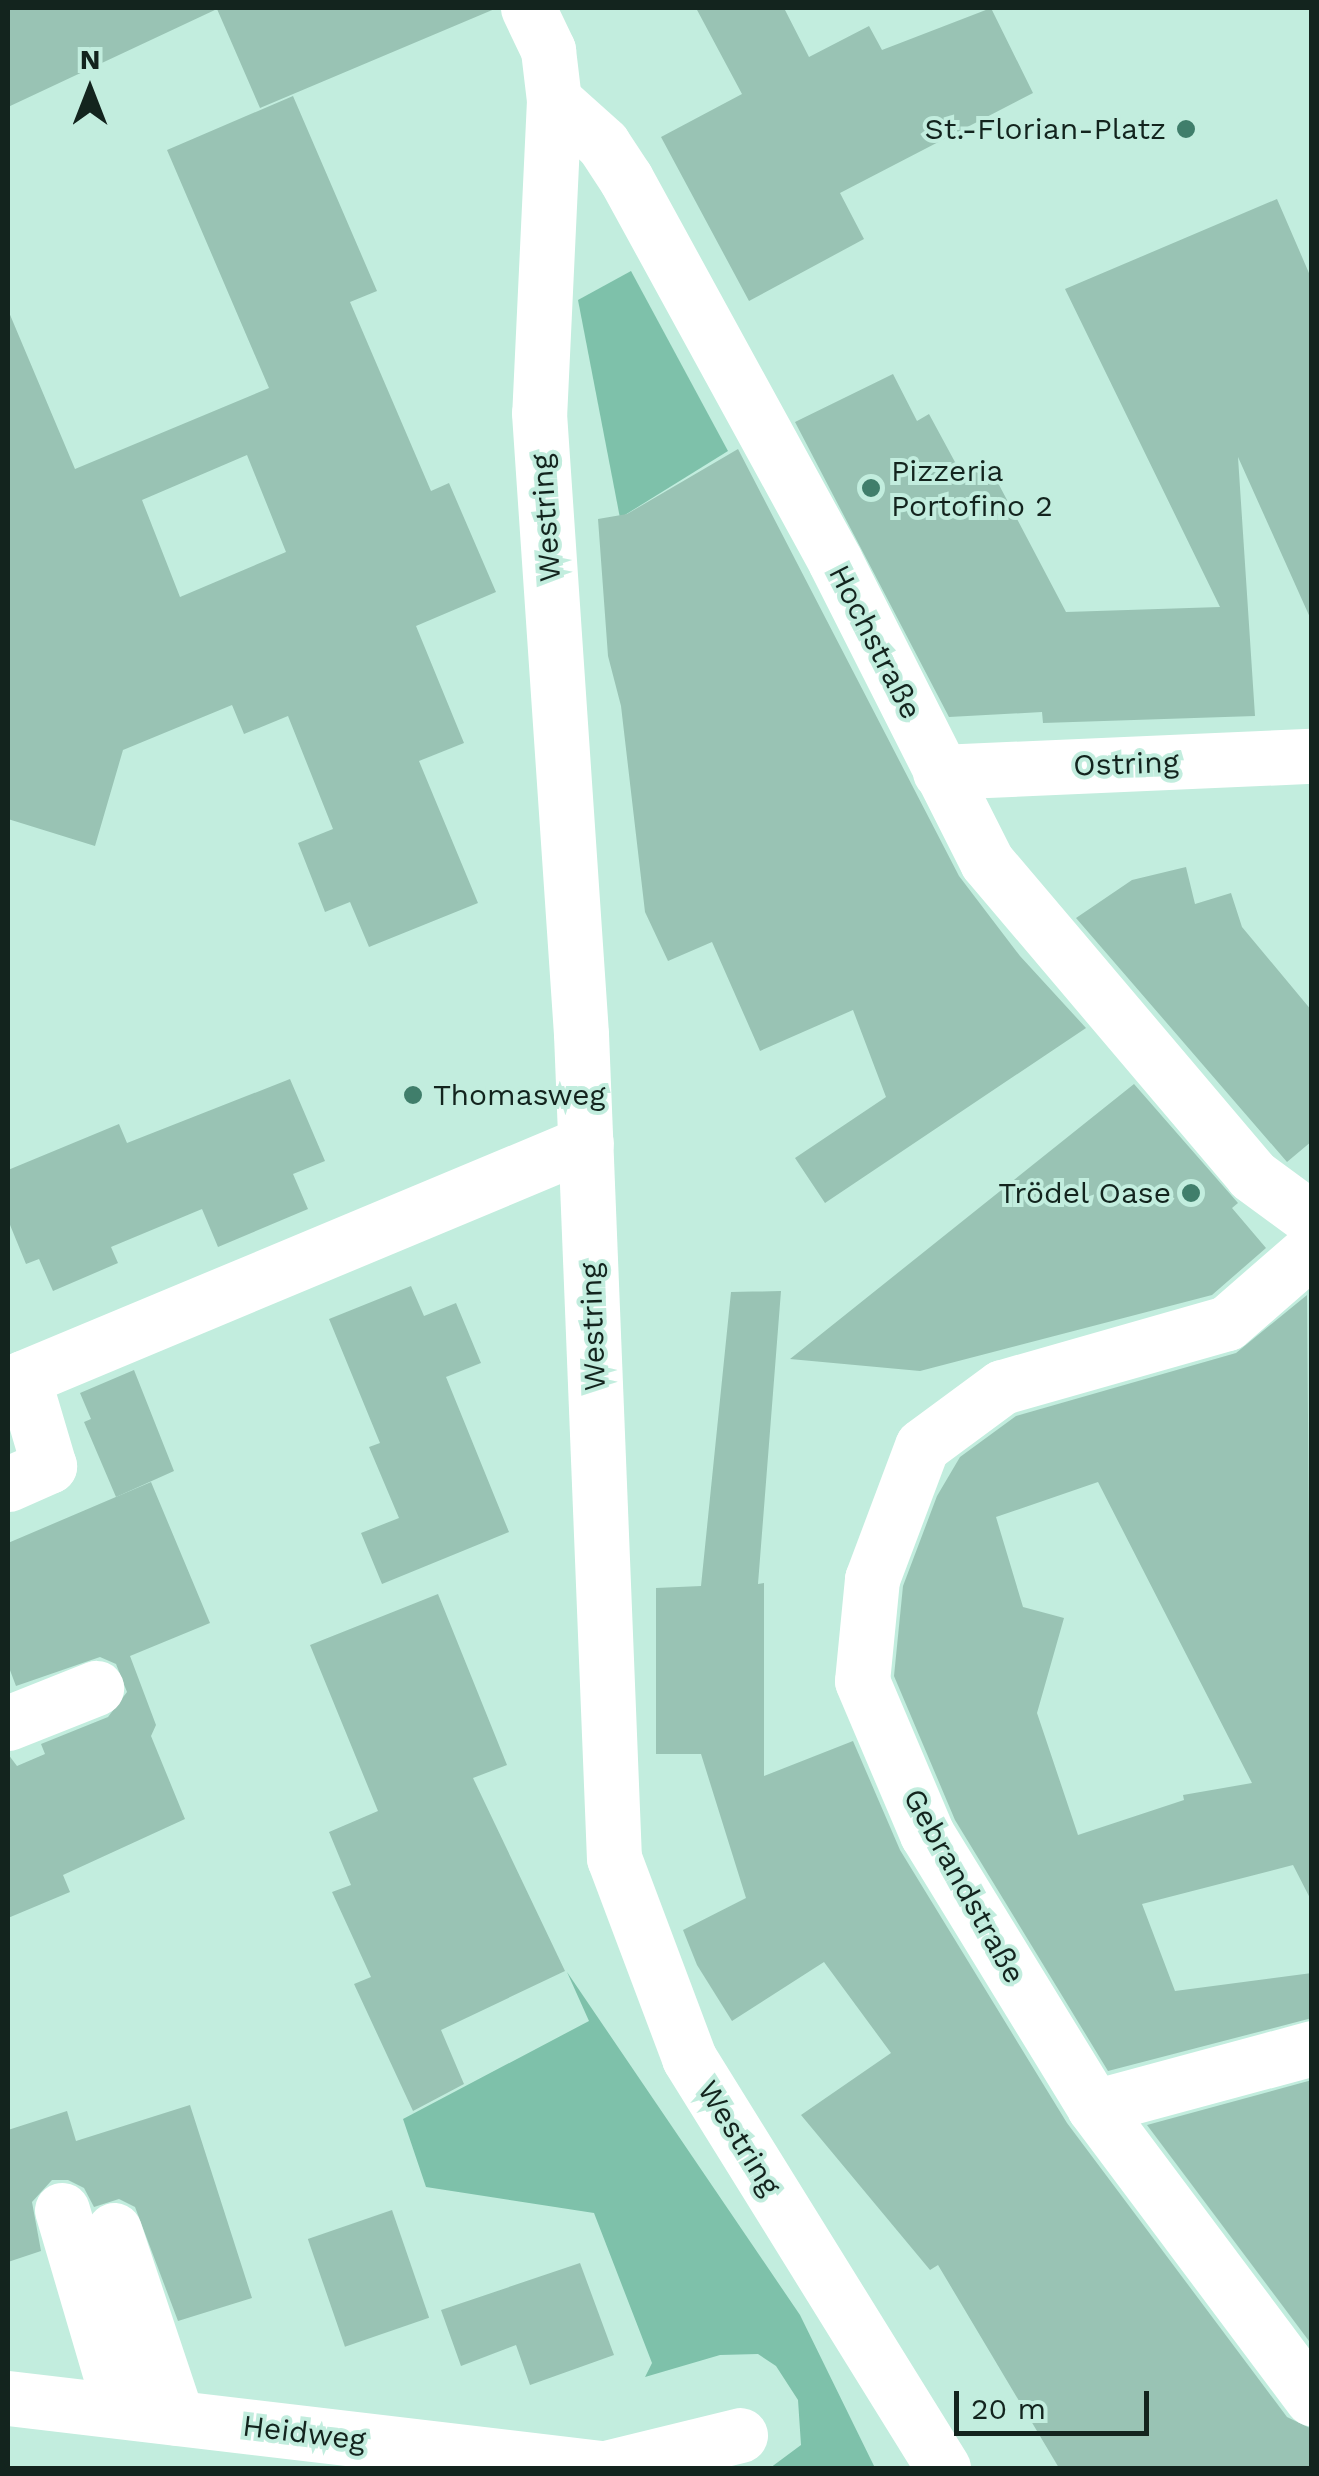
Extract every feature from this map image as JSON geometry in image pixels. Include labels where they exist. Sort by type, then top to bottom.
[{"type":"street","points":[[528,8],[548,50],[554,100]]},
{"type":"street","name":"Hochstraße","points":[[554,100],[603,144],[626,178],[835,561],[986,862],[1252,1175],[1312,1219]]},
{"type":"street","name":"Westring","points":[[554,100],[539,414],[586,1143],[614,1858],[689,2058],[944,2468]]},
{"type":"street","name":"Ostring","points":[[940,772],[1312,756]]},
{"type":"street","points":[[8,1484],[48,1466],[24,1378],[586,1143]]},
{"type":"street","name":"Gebrandstraße","points":[[1312,1249],[1227,1323],[1002,1387],[922,1446],[872,1579],[862,1681],[927,1834],[1094,2107],[1312,2398]]},
{"type":"street","points":[[8,1723],[96,1688]]},
{"type":"street","points":[[1094,2107],[1312,2048]]},
{"type":"street","points":[[62,2210],[121,2411]]},
{"type":"street","points":[[114,2230],[178,2418]]},
{"type":"street","name":"Heidweg","points":[[8,2398],[603,2468],[740,2435]]},
{"type":"green space","points":[[631,271],[728,451],[620,518],[578,300]]},
{"type":"green space","points":[[567,1972],[800,2315],[875,2468],[770,2468],[801,2445],[798,2400],[776,2366],[758,2354],[720,2355],[645,2377],[652,2363],[594,2213],[426,2187],[403,2119],[589,2021]]},
{"type":"building","points":[[8,8],[497,8],[260,108],[217,9],[8,107]]},
{"type":"building","points":[[696,8],[784,8],[809,57],[869,26],[882,50],[991,8],[1033,93],[840,193],[864,239],[749,301],[661,137],[742,94]]},
{"type":"building","points":[[293,96],[377,291],[350,302],[431,491],[449,483],[496,592],[416,626],[464,743],[419,761],[478,903],[369,947],[350,902],[325,912],[298,843],[333,829],[288,716],[244,734],[232,705],[123,750],[95,846],[8,819],[8,310],[75,469],[269,388],[167,150]],"holes":[[[247,455],[286,552],[180,597],[142,500]]]},
{"type":"building","points":[[1277,199],[1312,280],[1312,622],[1238,457],[1255,716],[1043,723],[1042,712],[949,717],[795,422],[893,374],[917,421],[929,414],[962,475],[987,462],[1066,612],[1220,607],[1065,289]]},
{"type":"building","points":[[738,449],[959,876],[1020,956],[1086,1028],[825,1203],[795,1158],[886,1097],[853,1010],[760,1051],[712,942],[668,961],[645,912],[621,706],[608,656],[598,519],[627,514]]},
{"type":"building","points":[[1186,867],[1195,904],[1231,893],[1242,927],[1312,1011],[1312,1141],[1287,1162],[1076,918],[1132,880]]},
{"type":"building","points":[[290,1079],[325,1161],[293,1174],[308,1209],[218,1247],[202,1209],[111,1247],[118,1263],[53,1291],[39,1259],[26,1264],[8,1220],[8,1170],[119,1124],[127,1143]]},
{"type":"building","points":[[1134,1084],[1238,1203],[1232,1208],[1266,1248],[1212,1295],[920,1371],[790,1359]]},
{"type":"building","points":[[411,1286],[424,1316],[456,1303],[481,1363],[446,1377],[509,1532],[382,1584],[361,1533],[399,1518],[369,1447],[380,1443],[329,1319]]},
{"type":"building","points":[[781,1291],[758,1584],[764,1583],[764,1776],[853,1741],[900,1850],[1067,2123],[1287,2417],[1312,2429],[1312,2468],[1059,2468],[938,2265],[930,2270],[801,2115],[891,2053],[824,1962],[732,2021],[697,1965],[683,1930],[746,1898],[701,1754],[656,1754],[656,1588],[701,1586],[731,1292]]},
{"type":"building","points":[[1307,1295],[1312,1902],[1293,1865],[1142,1904],[1175,1991],[1312,1973],[1312,2018],[1108,2071],[955,1820],[894,1676],[903,1586],[937,1496],[960,1457],[1016,1416],[1236,1353]],"holes":[[[1098,1482],[1252,1783],[1183,1795],[1184,1800],[1078,1835],[1037,1713],[1064,1618],[1023,1607],[996,1517]]]},
{"type":"building","points":[[134,1370],[174,1471],[116,1497],[84,1422],[91,1419],[80,1393]]},
{"type":"building","points":[[151,1482],[210,1623],[130,1656],[156,1725],[151,1736],[185,1819],[63,1875],[70,1892],[8,1918],[8,1754],[17,1766],[45,1754],[41,1744],[108,1717],[127,1692],[116,1664],[100,1657],[16,1686],[8,1665],[8,1543]]},
{"type":"building","points":[[438,1594],[507,1765],[473,1778],[565,1971],[441,2030],[464,2084],[413,2111],[354,1984],[371,1977],[332,1892],[351,1885],[329,1832],[378,1811],[310,1645]]},
{"type":"building","points":[[1312,2080],[1312,2345],[1147,2125]]},
{"type":"building","points":[[190,2105],[252,2298],[178,2321],[135,2207],[119,2199],[94,2207],[84,2188],[68,2180],[52,2180],[32,2202],[41,2251],[8,2262],[8,2130],[67,2111],[76,2141]]},
{"type":"building","points":[[392,2210],[429,2318],[345,2347],[308,2239]]},
{"type":"building","points":[[580,2263],[614,2355],[530,2385],[516,2345],[461,2366],[441,2310]]},
{"type":"place","name":"St.-Florian-Platz","points":[[1186,129]]},
{"type":"place","name":"Pizzeria Portofino 2","points":[[871,488]]},
{"type":"place","name":"Thomasweg","points":[[413,1095]]},
{"type":"place","name":"Trödel Oase","points":[[1191,1193]]}]
